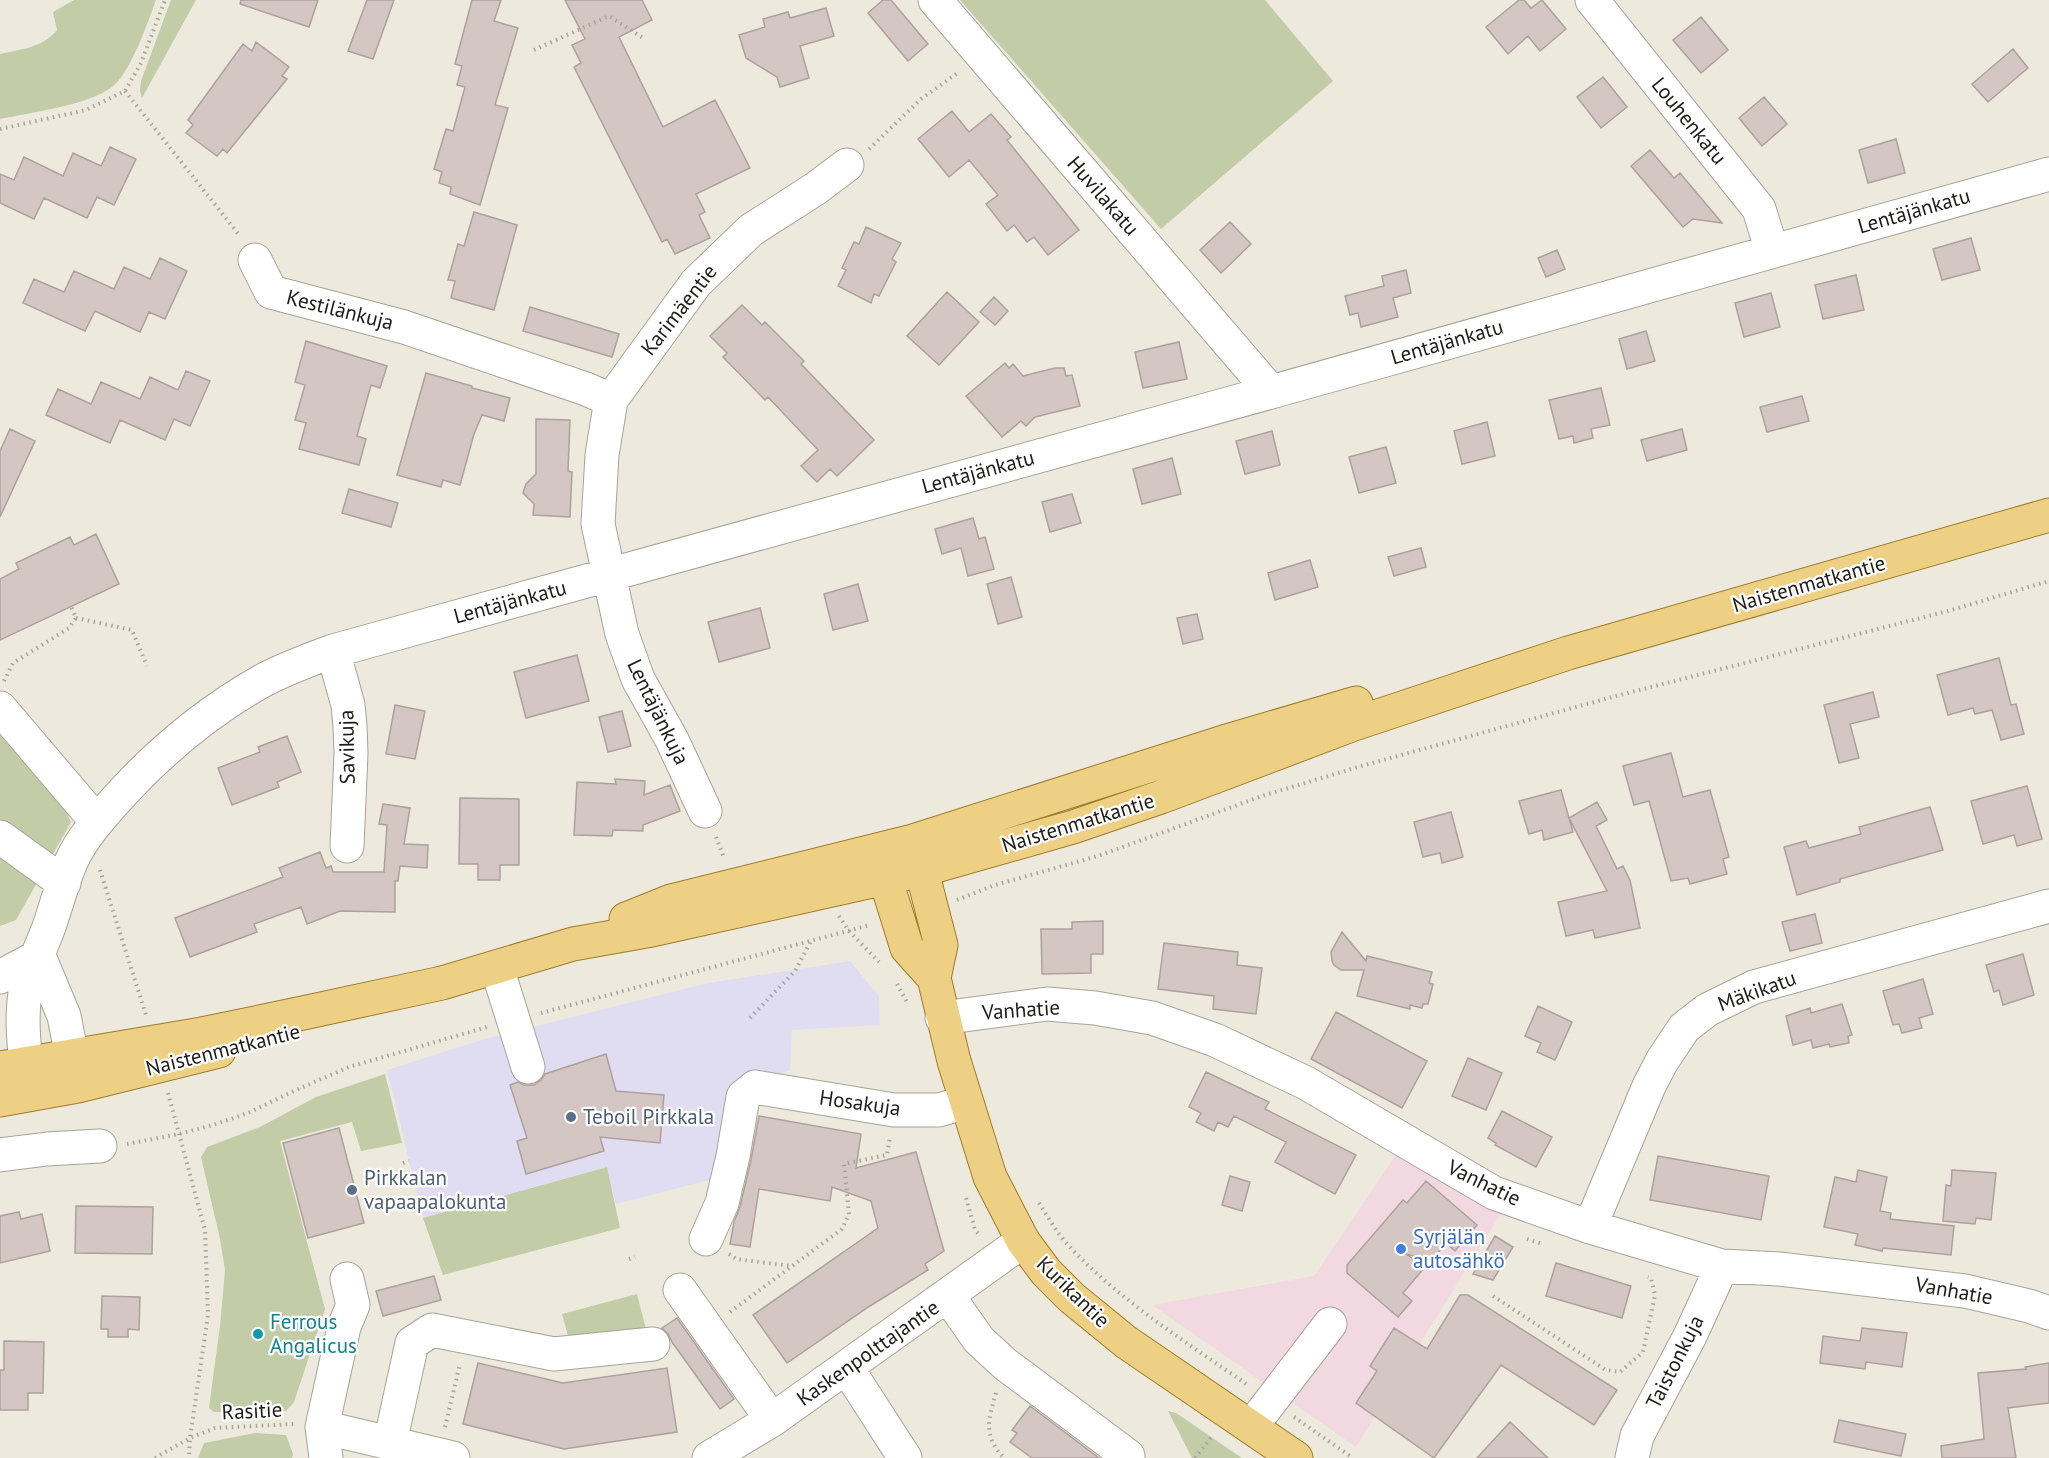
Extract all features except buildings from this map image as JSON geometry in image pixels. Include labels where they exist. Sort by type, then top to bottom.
[{"type":"main road","name":"Naistenmatkantie","points":[[14,1082],[76,1071],[202,1034],[442,983],[573,944],[671,901],[822,862],[881,865],[1073,827],[1150,801],[1354,724],[1568,653],[2049,515]]},
{"type":"main road","name":"Kurikantie","points":[[918,856],[940,945],[934,978],[942,1018],[990,1177],[1023,1241],[1046,1272],[1126,1342],[1296,1458]]},
{"type":"main road","points":[[881,865],[907,948],[934,978]]},
{"type":"street","name":"Huvilakatu","points":[[935,0],[1271,392]]},
{"type":"street","name":"Louhenkatu","points":[[1592,0],[1760,209],[1772,251]]},
{"type":"street","name":"Karimäentie","points":[[609,575],[598,524],[602,454],[611,400],[672,313],[702,276],[751,230],[815,189],[847,165]]},
{"type":"street","name":"Lentäjänkatu","points":[[14,1082],[27,983],[39,956],[73,859],[97,822],[135,777],[198,723],[262,681],[333,651],[2049,174]]},
{"type":"street","name":"Kestilänkuja","points":[[255,260],[271,292],[404,327],[586,389],[611,400]]},
{"type":"street","name":"Lentäjänkuja","points":[[609,575],[622,634],[638,679],[672,740],[705,811]]},
{"type":"street","name":"Savikuja","points":[[333,651],[348,705],[350,726],[347,846]]},
{"type":"street","points":[[0,708],[97,822]]},
{"type":"street","points":[[0,837],[64,883]]},
{"type":"street","name":"Mäkikatu","points":[[1590,1227],[1662,1061],[1684,1028],[1707,1010],[1760,986],[2049,906]]},
{"type":"street","points":[[0,977],[39,956],[64,1016],[76,1071]]},
{"type":"street","points":[[497,968],[528,1068]]},
{"type":"street","name":"Vanhatie","points":[[942,1018],[1047,1004],[1095,1008],[1152,1018],[1215,1040],[1306,1083],[1494,1193],[1590,1227],[1722,1266],[1779,1269],[1965,1291],[2049,1313]]},
{"type":"street","name":"Hosakuja","points":[[706,1239],[722,1203],[743,1098],[755,1087],[894,1110],[939,1110],[966,1102]]},
{"type":"street","points":[[0,1155],[100,1146]]},
{"type":"street","name":"Kaskenpolttajantie","points":[[708,1458],[761,1438],[847,1368],[1023,1241]]},
{"type":"street","name":"Taistonkuja","points":[[1632,1458],[1637,1436],[1690,1336],[1722,1266]]},
{"type":"street","points":[[347,1278],[353,1305],[345,1327],[324,1443],[449,1443]]},
{"type":"street","points":[[680,1290],[707,1327],[761,1438]]},
{"type":"street","points":[[948,1296],[979,1340],[1005,1364],[1128,1456]]},
{"type":"street","points":[[1251,1427],[1330,1324]]},
{"type":"street","points":[[390,1443],[412,1343],[432,1330],[554,1354],[653,1344]]},
{"type":"street","points":[[847,1368],[905,1458]]},
{"type":"path","points":[[0,129],[86,110],[125,91],[141,63],[165,0]]},
{"type":"path","points":[[534,50],[609,16],[644,38]]},
{"type":"path","points":[[847,165],[879,141],[921,99],[982,56]]},
{"type":"path","points":[[125,91],[237,230],[255,260]]},
{"type":"path","points":[[932,908],[949,904],[970,893],[992,886],[1098,856],[1262,796],[1365,765],[1616,696],[1948,611],[2049,581]]},
{"type":"path","points":[[71,606],[76,618]]},
{"type":"path","points":[[76,618],[132,630],[147,666]]},
{"type":"path","points":[[0,690],[13,663],[69,628],[76,618]]},
{"type":"path","points":[[99,866],[148,1021]]},
{"type":"path","points":[[849,931],[897,916]]},
{"type":"path","points":[[750,1018],[795,971],[812,940]]},
{"type":"path","points":[[166,1087],[205,1230],[208,1315],[189,1458]]},
{"type":"path","points":[[707,1327],[842,1229],[849,1214],[844,1164],[887,1155],[894,1110]]},
{"type":"path","points":[[100,1146],[141,1142],[179,1134]]},
{"type":"path","points":[[403,1163],[409,1161]]},
{"type":"path","points":[[1035,1197],[1066,1243],[1102,1279],[1156,1322],[1353,1458]]},
{"type":"path","points":[[706,1239],[736,1259],[792,1266]]},
{"type":"path","points":[[1527,1239],[1549,1246]]},
{"type":"path","points":[[629,1259],[635,1257]]},
{"type":"path","points":[[1493,1296],[1606,1370],[1620,1372],[1642,1352],[1655,1295],[1651,1278],[1640,1274]]},
{"type":"path","points":[[449,1443],[466,1337]]},
{"type":"path","points":[[1004,1458],[990,1441],[988,1429],[1005,1364]]},
{"type":"path","name":"Rasitie","points":[[155,1458],[190,1438],[215,1428],[289,1424],[324,1443]]},
{"type":"path","points":[[1195,1458],[1213,1436]]},
{"type":"shaded area","points":[[850,961],[879,996],[880,1025],[792,1030],[790,1070],[728,1098],[713,1179],[616,1204],[606,1167],[423,1218],[387,1070],[481,1040],[708,983]]},
{"type":"shaded area","points":[[1402,1146],[1505,1207],[1356,1447],[1152,1305],[1314,1276]]},
{"type":"green space","points":[[74,0],[156,0],[132,60],[112,87],[89,99],[0,119],[0,54],[31,47],[45,41],[57,30],[53,12]]},
{"type":"green space","points":[[171,0],[196,0],[142,98],[141,81]]},
{"type":"green space","points":[[960,0],[1265,0],[1333,81],[1161,229]]},
{"type":"green space","points":[[0,735],[63,805],[71,822],[16,920],[0,926]]},
{"type":"green space","points":[[385,1074],[402,1143],[361,1151],[352,1122],[280,1141],[325,1309],[294,1402],[286,1411],[214,1412],[209,1408],[225,1270],[201,1157],[207,1147],[260,1127],[316,1097]]},
{"type":"green space","points":[[607,1167],[620,1228],[443,1275],[423,1218]]},
{"type":"green space","points":[[637,1294],[646,1329],[605,1340],[568,1336],[562,1314]]},
{"type":"green space","points":[[1168,1411],[1176,1413],[1242,1458],[1192,1458]]},
{"type":"green space","points":[[255,1433],[286,1435],[293,1454],[292,1458],[198,1458],[204,1443]]},
{"type":"place","name":"Teboil Pirkkala","points":[[571,1117]]},
{"type":"place","name":"Pirkkalan vapaapalokunta","points":[[352,1190]]},
{"type":"place","name":"Syrjälän autosähkö","points":[[1401,1249]]},
{"type":"place","name":"Ferrous Angalicus","points":[[258,1334]]}]
